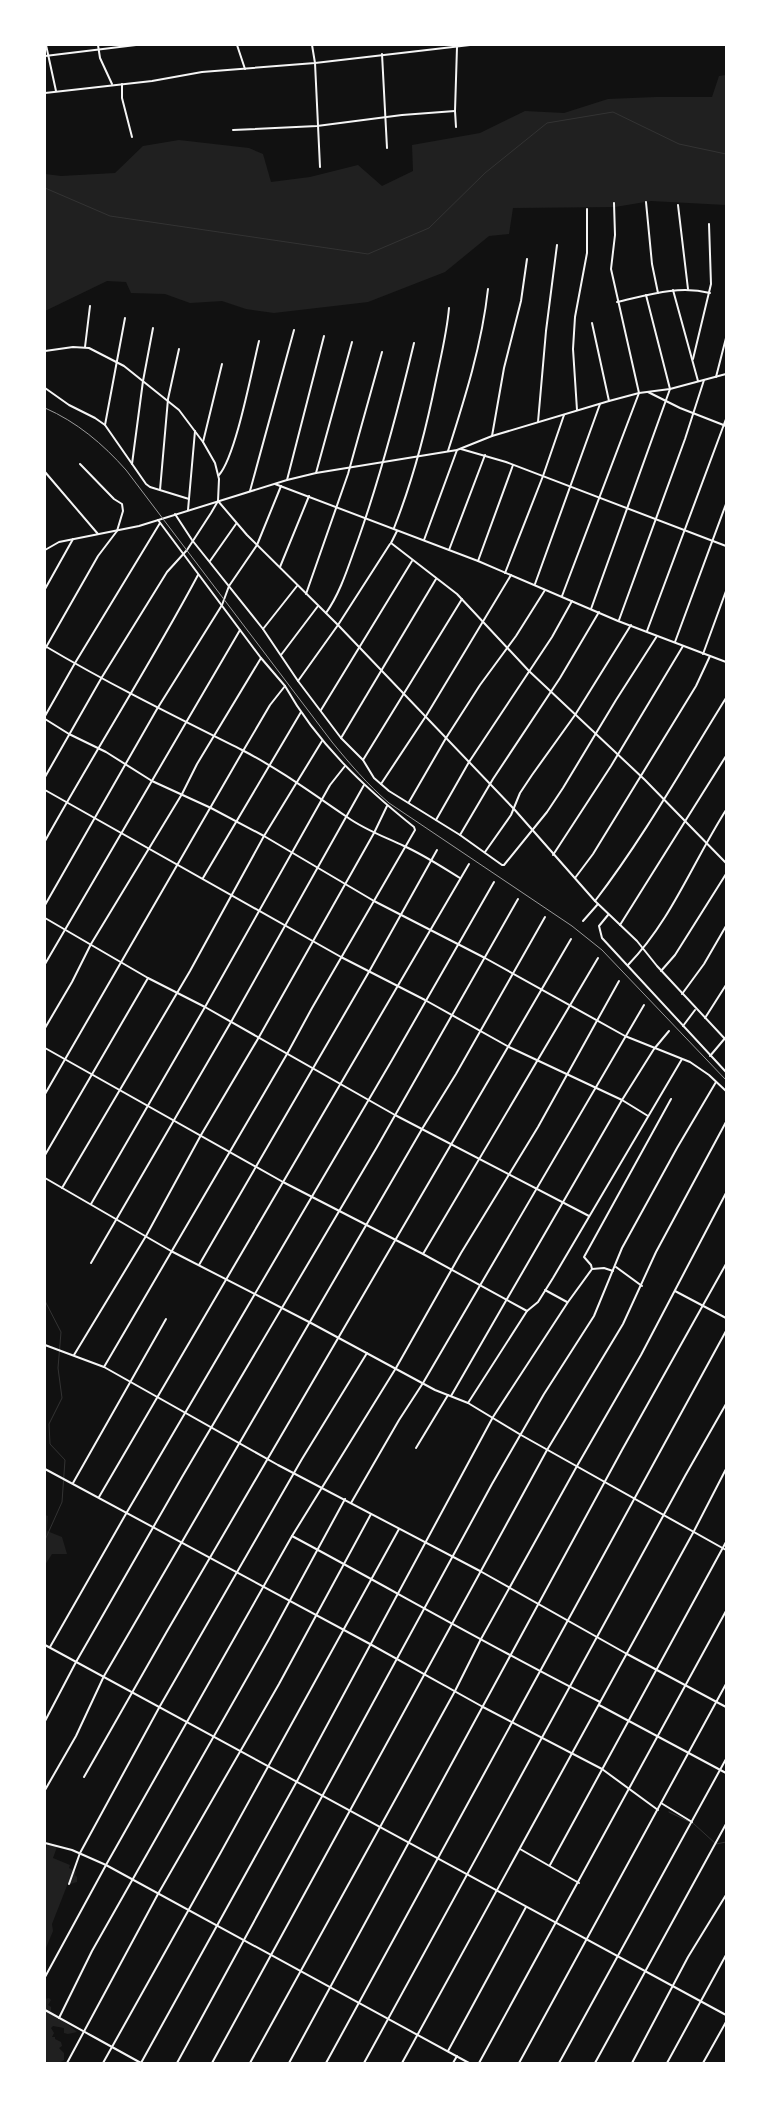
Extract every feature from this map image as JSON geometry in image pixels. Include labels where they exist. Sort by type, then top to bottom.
[{"type":"street","points":[[46,45],[56,92]]},
{"type":"street","points":[[98,45],[98,50],[112,84]]},
{"type":"street","points":[[47,56],[136,45]]},
{"type":"street","points":[[237,45],[244,69]]},
{"type":"street","points":[[313,45],[320,167]]},
{"type":"street","points":[[433,45],[435,49]]},
{"type":"street","points":[[45,93],[202,72],[315,63],[470,45]]},
{"type":"street","points":[[456,127],[457,46]]},
{"type":"street","points":[[382,54],[387,148]]},
{"type":"street","points":[[122,84],[124,104],[132,136]]},
{"type":"street","points":[[234,130],[317,126],[455,111]]},
{"type":"street","points":[[646,202],[652,264],[658,292]]},
{"type":"street","points":[[562,596],[639,393],[617,302],[611,262],[615,235],[614,203]]},
{"type":"street","points":[[678,205],[688,289]]},
{"type":"street","points":[[577,410],[573,349],[575,317],[587,252],[587,209]]},
{"type":"street","points":[[693,360],[710,294],[712,269],[709,224]]},
{"type":"street","points":[[538,422],[546,331],[557,245]]},
{"type":"street","points":[[492,436],[504,368],[521,301],[526,259]]},
{"type":"street","points":[[448,451],[473,365],[486,312],[488,289]]},
{"type":"street","points":[[617,302],[673,290],[688,289],[710,294]]},
{"type":"street","points":[[673,290],[698,381]]},
{"type":"street","points":[[591,609],[667,402],[670,389],[646,295]]},
{"type":"street","points":[[85,347],[90,306]]},
{"type":"street","points":[[393,529],[418,456],[442,351],[449,308]]},
{"type":"street","points":[[105,425],[125,318]]},
{"type":"street","points":[[592,323],[609,401]]},
{"type":"street","points":[[132,464],[143,381],[153,328]]},
{"type":"street","points":[[250,491],[294,330]]},
{"type":"street","points":[[287,480],[324,336]]},
{"type":"street","points":[[716,377],[726,338]]},
{"type":"street","points":[[219,475],[226,466],[238,426],[259,341]]},
{"type":"street","points":[[316,473],[352,342]]},
{"type":"street","points":[[326,613],[339,588],[383,463],[414,343]]},
{"type":"street","points":[[45,351],[85,347],[124,366],[168,399],[195,430],[219,475],[218,501],[184,554],[167,572],[102,677],[45,776]]},
{"type":"street","points":[[160,490],[168,399],[179,349]]},
{"type":"street","points":[[306,594],[350,468],[382,352]]},
{"type":"street","points":[[203,442],[222,364]]},
{"type":"street","points":[[45,550],[59,542],[159,521],[175,514],[287,480],[316,473],[457,450],[492,436],[577,410],[639,393],[670,389],[726,374]]},
{"type":"street","points":[[618,621],[656,519],[704,380]]},
{"type":"street","points":[[45,388],[69,405],[105,425],[146,484],[189,499]]},
{"type":"street","points":[[648,392],[667,402],[725,425]]},
{"type":"street","points":[[535,584],[600,404]]},
{"type":"street","points":[[505,573],[543,476],[564,415]]},
{"type":"street","points":[[647,631],[726,419]]},
{"type":"street","points":[[188,510],[195,430]]},
{"type":"street","points":[[460,448],[543,476],[726,546]]},
{"type":"street","points":[[424,540],[457,450]]},
{"type":"street","points":[[449,550],[485,455]]},
{"type":"street","points":[[80,464],[123,506],[117,531],[98,556],[46,647],[157,709],[243,751],[297,782],[346,817],[374,833],[406,847],[460,878]]},
{"type":"street","points":[[478,561],[513,465]]},
{"type":"street","points":[[45,472],[98,534]]},
{"type":"street","points":[[274,484],[478,561],[618,621],[726,662]]},
{"type":"street","points":[[45,905],[157,709],[222,605],[229,586],[257,545],[281,486]]},
{"type":"street","points":[[280,568],[309,496]]},
{"type":"street","points":[[218,501],[257,545],[338,625],[514,809],[595,901],[644,949],[661,971],[725,1039],[710,1056]]},
{"type":"street","points":[[674,642],[726,504]]},
{"type":"street","points":[[175,514],[192,540],[263,630],[298,681],[341,738],[362,760],[374,778],[500,864],[504,865],[547,812],[657,636]]},
{"type":"street","points":[[104,1367],[287,1054],[341,957],[406,847],[415,828],[364,785],[322,740],[285,686],[261,658],[159,521]]},
{"type":"street","points":[[159,521],[75,663],[45,718],[69,734],[98,748],[152,781],[211,808],[264,836],[293,852],[344,885],[485,958],[625,1036],[700,1068],[726,1091]]},
{"type":"street","points":[[210,561],[237,524]]},
{"type":"street","points":[[298,681],[338,625],[391,544],[397,531]]},
{"type":"street","points":[[45,590],[74,539]]},
{"type":"street","points":[[391,544],[462,599],[550,692],[641,777],[726,862]]},
{"type":"street","points":[[321,710],[413,560]]},
{"type":"street","points":[[45,841],[198,575]]},
{"type":"street","points":[[381,784],[426,716],[511,575]]},
{"type":"street","points":[[341,738],[437,578]]},
{"type":"street","points":[[263,630],[297,586]]},
{"type":"street","points":[[409,802],[446,738],[480,685],[508,648],[545,589]]},
{"type":"street","points":[[703,654],[726,591]]},
{"type":"street","points":[[362,760],[462,599]]},
{"type":"street","points":[[436,820],[469,762],[552,637],[572,600]]},
{"type":"street","points":[[281,655],[318,606]]},
{"type":"street","points":[[460,835],[490,784],[599,612]]},
{"type":"street","points":[[485,852],[514,809],[520,793],[575,714],[631,625]]},
{"type":"street","points":[[45,964],[186,723],[210,678],[240,630]]},
{"type":"street","points":[[553,855],[618,755],[684,646]]},
{"type":"street","points":[[575,878],[593,854],[641,777],[696,686],[710,656]]},
{"type":"street","points":[[45,1028],[72,982],[91,944],[150,848],[213,737],[261,658]]},
{"type":"street","points":[[45,1094],[120,961],[270,705],[285,686]]},
{"type":"street","points":[[595,901],[664,801],[726,698]]},
{"type":"street","points":[[203,879],[302,712]]},
{"type":"street","points":[[62,1188],[176,993],[264,836],[322,740]]},
{"type":"street","points":[[620,925],[726,756]]},
{"type":"street","points":[[90,1204],[205,1008],[330,785],[345,766]]},
{"type":"street","points":[[92,1263],[231,1022],[364,785]]},
{"type":"street","points":[[45,790],[341,957],[370,970],[509,1047],[568,1073],[622,1100],[648,1116]]},
{"type":"street","points":[[74,1355],[146,1236],[201,1135],[259,1038],[374,833],[387,806]]},
{"type":"street","points":[[628,965],[644,949],[660,926],[706,842],[726,810]]},
{"type":"street","points":[[199,1265],[370,970],[436,850]]},
{"type":"street","points":[[99,1497],[469,864]]},
{"type":"street","points":[[661,971],[674,955],[726,874]]},
{"type":"street","points":[[50,1648],[127,1512],[494,882]]},
{"type":"street","points":[[45,1721],[76,1662],[395,1115],[518,899]]},
{"type":"street","points":[[583,921],[598,904]]},
{"type":"street","points":[[608,915],[599,926],[600,934],[726,1072]]},
{"type":"street","points":[[45,1790],[76,1736],[104,1676],[545,917]]},
{"type":"street","points":[[45,918],[148,978],[231,1022],[395,1115],[589,1216]]},
{"type":"street","points":[[682,994],[704,964],[726,926]]},
{"type":"street","points":[[84,1777],[509,1047],[540,989],[571,939]]},
{"type":"street","points":[[423,1254],[598,958]]},
{"type":"street","points":[[45,1155],[148,978]]},
{"type":"street","points":[[45,1977],[106,1864],[292,1536],[396,1368],[461,1253],[509,1176],[619,981]]},
{"type":"street","points":[[705,1018],[725,990],[726,985]]},
{"type":"street","points":[[351,1503],[537,1190],[644,1005]]},
{"type":"street","points":[[683,1026],[696,1009]]},
{"type":"street","points":[[416,1448],[450,1396],[507,1300],[622,1100],[654,1048],[669,1031]]},
{"type":"street","points":[[45,1048],[284,1182],[480,1284],[527,1311]]},
{"type":"street","points":[[468,1403],[527,1311],[538,1302],[682,1059]]},
{"type":"street","points":[[177,2063],[453,1556],[521,1435],[583,1334],[614,1272],[622,1248],[716,1082]]},
{"type":"street","points":[[592,1269],[584,1257],[671,1099]]},
{"type":"street","points":[[212,2063],[547,1450],[623,1324],[656,1252],[726,1122]]},
{"type":"street","points":[[45,1178],[171,1251],[311,1322],[423,1383],[468,1403],[547,1450],[725,1549]]},
{"type":"street","points":[[250,2063],[455,1691],[481,1639],[641,1355],[726,1192]]},
{"type":"street","points":[[289,2063],[726,1264]]},
{"type":"street","points":[[616,1267],[642,1286]]},
{"type":"street","points":[[45,2010],[141,2063],[297,1781],[493,1417],[568,1302],[592,1269],[604,1268],[614,1272]]},
{"type":"street","points":[[545,1290],[568,1302]]},
{"type":"street","points":[[674,1290],[726,1318]]},
{"type":"street","points":[[73,1483],[166,1319]]},
{"type":"street","points":[[326,2063],[726,1330]]},
{"type":"street","points":[[45,1345],[104,1367],[267,1460],[453,1556],[599,1636],[627,1654],[687,1684],[726,1707]]},
{"type":"street","points":[[69,1884],[80,1853],[160,1706],[294,1473],[367,1352]]},
{"type":"street","points":[[364,2063],[569,1686],[599,1636],[664,1514],[726,1404]]},
{"type":"street","points":[[45,1469],[370,1644],[512,1723],[602,1769],[658,1810]]},
{"type":"street","points":[[402,2063],[627,1654],[726,1469]]},
{"type":"street","points":[[59,2018],[92,1951],[290,1601],[345,1499]]},
{"type":"street","points":[[67,2063],[158,1894],[317,1616],[371,1514]]},
{"type":"street","points":[[102,2063],[269,1766],[399,1529]]},
{"type":"street","points":[[292,1536],[510,1656],[600,1702]]},
{"type":"street","points":[[550,1866],[725,1549],[726,1542]]},
{"type":"street","points":[[480,2063],[726,1611]]},
{"type":"street","points":[[45,1645],[726,2015]]},
{"type":"street","points":[[519,2063],[726,1684]]},
{"type":"street","points":[[599,1705],[726,1773]]},
{"type":"street","points":[[559,2063],[616,1956],[726,1759]]},
{"type":"street","points":[[662,1803],[692,1822]]},
{"type":"street","points":[[595,2063],[726,1824]]},
{"type":"street","points":[[45,1843],[80,1853],[106,1864],[188,1911],[331,1986],[469,2063]]},
{"type":"street","points":[[520,1849],[579,1883]]},
{"type":"street","points":[[632,2063],[673,1986],[726,1895]]},
{"type":"street","points":[[448,2051],[526,1907]]},
{"type":"street","points":[[667,2063],[726,1955]]},
{"type":"street","points":[[703,2063],[726,2022]]},
{"type":"street","points":[[453,2063],[457,2056]]},
{"type":"shaded area","points":[[726,75],[726,205],[651,201],[615,207],[513,208],[509,234],[489,236],[445,272],[368,302],[274,313],[246,309],[222,301],[190,303],[165,294],[131,293],[126,282],[107,281],[45,311],[45,174],[61,176],[115,173],[143,146],[179,140],[249,148],[263,154],[271,182],[310,177],[358,165],[382,186],[413,171],[412,145],[480,133],[525,111],[564,113],[608,99],[712,97],[719,76]]},
{"type":"shaded area","points":[[45,1515],[48,1516],[47,1531],[62,1537],[67,1554],[52,1554],[45,1565]]},
{"type":"shaded area","points":[[48,1842],[57,1847],[53,1858],[70,1865],[69,1868],[76,1872],[77,1882],[68,1883],[52,1924],[53,1931],[46,1948],[45,1851]]},
{"type":"shaded area","points":[[49,1998],[51,2000],[48,2005],[51,2007],[51,2011],[77,2032],[68,2034],[64,2033],[64,2028],[53,2026],[51,2028],[54,2033],[52,2037],[61,2042],[62,2046],[59,2048],[64,2053],[64,2060],[59,2063],[45,2063],[45,1999]]},
{"type":"waterway","points":[[45,188],[110,216],[368,254],[429,228],[485,173],[547,123],[613,112],[679,144],[726,154]]},
{"type":"waterway","points":[[45,1301],[61,1332],[58,1368],[62,1398],[49,1424],[50,1444],[65,1460],[62,1502],[45,1540]]},
{"type":"waterway","points":[[669,1812],[694,1824],[716,1844],[726,1842]]},
{"type":"railway","points":[[45,408],[89,434],[126,470],[332,742],[373,789],[389,803],[572,926],[602,950],[726,1080]]}]
